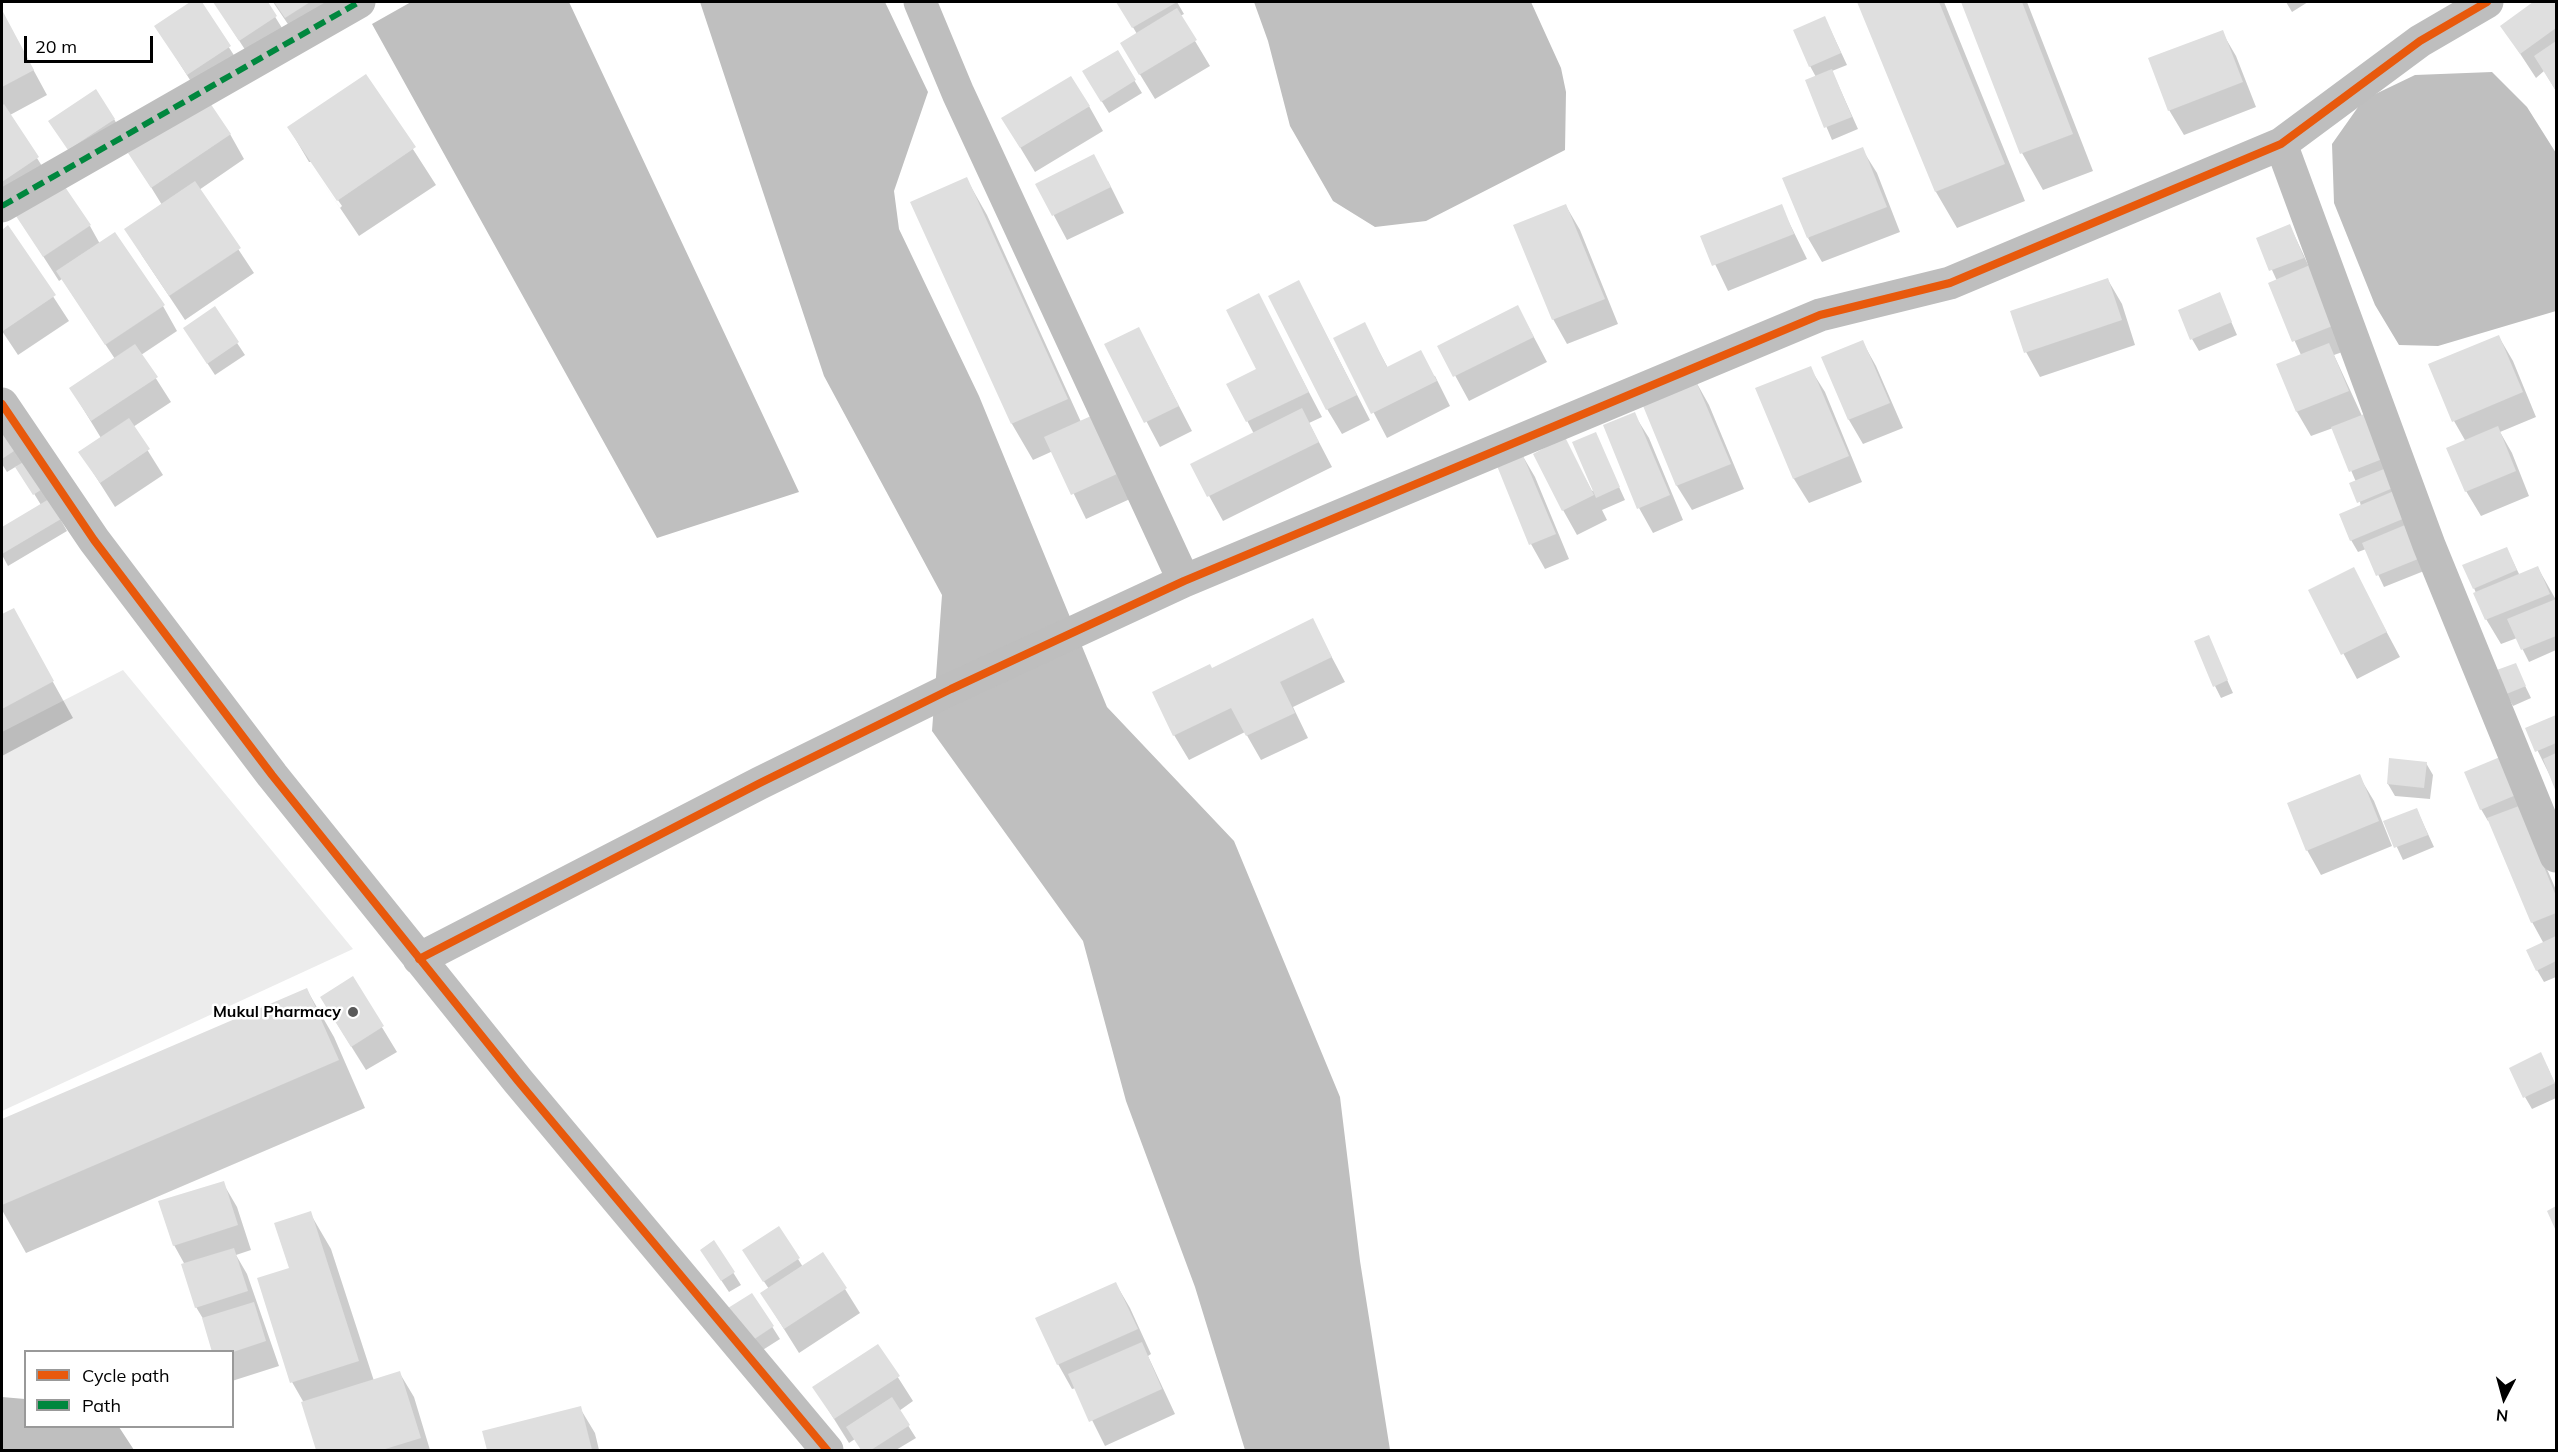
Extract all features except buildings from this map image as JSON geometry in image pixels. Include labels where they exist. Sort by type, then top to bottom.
[{"type":"street","points":[[2,206],[359,2]]},
{"type":"street","points":[[920,2],[958,93],[1184,581]]},
{"type":"street","points":[[419,959],[760,783],[951,689],[1184,581],[1820,315],[1950,283],[2281,144],[2420,41],[2487,2]]},
{"type":"street","points":[[2281,144],[2429,545],[2556,856]]},
{"type":"street","points":[[2,404],[101,549],[272,775],[518,1081],[827,1450]]},
{"type":"shaded area","points":[[411,2],[569,2],[799,492],[657,538],[372,24]]},
{"type":"shaded area","points":[[700,2],[885,2],[928,92],[894,191],[899,229],[979,396],[1107,707],[1234,841],[1340,1097],[1360,1261],[1390,1450],[1245,1450],[1195,1287],[1126,1101],[1083,941],[932,731],[942,595],[824,376]]},
{"type":"shaded area","points":[[1254,2],[1531,2],[1561,68],[1566,92],[1565,150],[1426,221],[1375,227],[1333,201],[1290,126],[1268,41]]},
{"type":"shaded area","points":[[2492,72],[2527,107],[2556,153],[2556,311],[2438,346],[2399,345],[2375,305],[2334,203],[2332,144],[2363,100],[2415,75]]},
{"type":"shaded area","points":[[123,670],[353,949],[2,1111],[2,732]]},
{"type":"shaded area","points":[[2,1397],[24,1399],[24,1428],[120,1428],[134,1450],[2,1450]]},
{"type":"marked path","points":[[2,206],[359,2]]},
{"type":"cycle path","points":[[419,959],[760,783],[951,689],[1184,581],[1820,315],[1950,283],[2281,144],[2420,41],[2487,2]]},
{"type":"cycle path","points":[[2,404],[94,540],[272,775],[518,1081],[827,1450]]},
{"type":"place","name":"Mukul Pharmacy","points":[[353,1012]]}]
